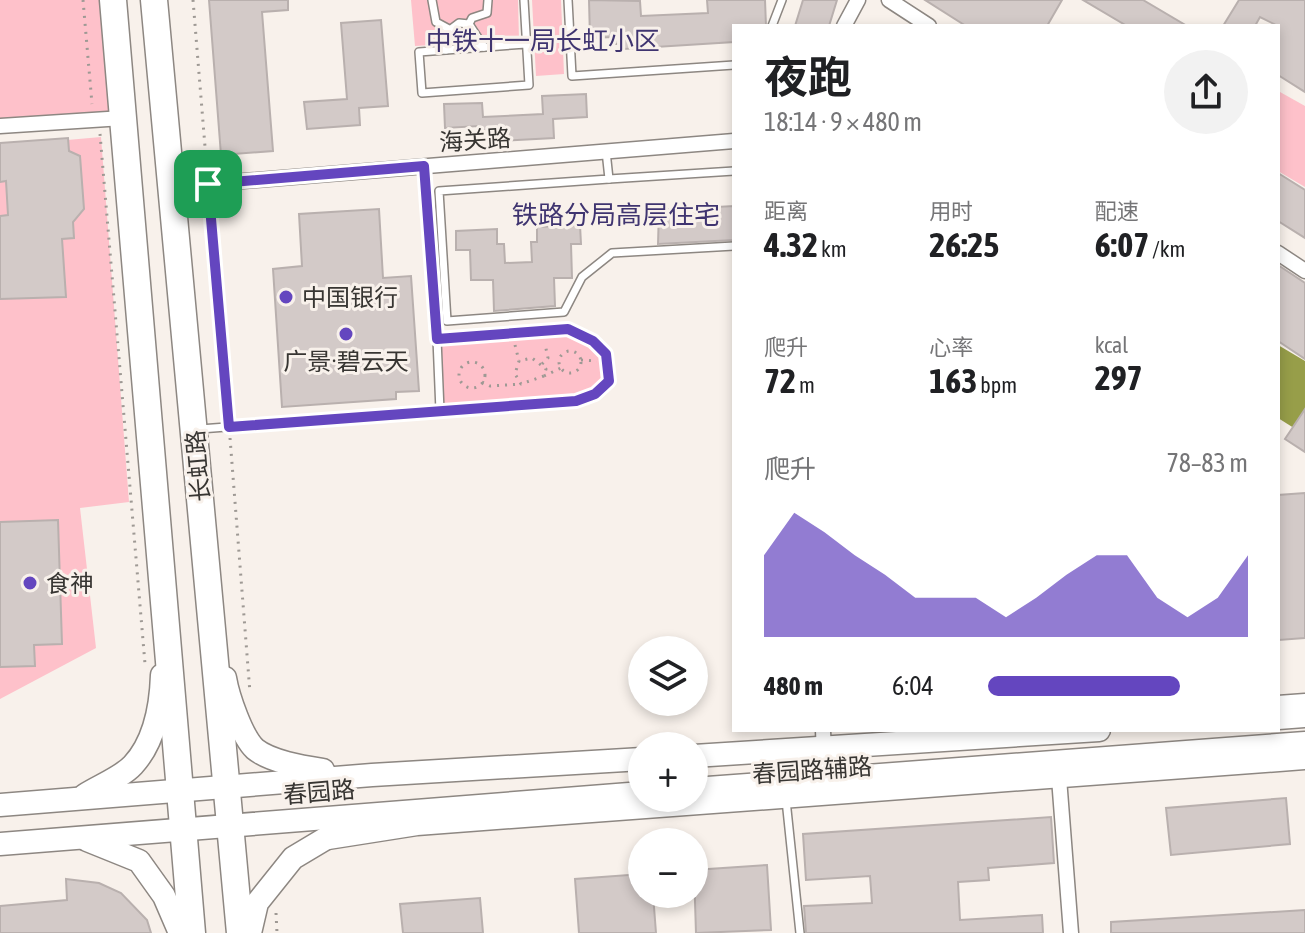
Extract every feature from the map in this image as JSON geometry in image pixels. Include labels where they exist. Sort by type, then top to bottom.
[{"type":"highway","name":"长虹路","points":[[113,0],[192,933]]},
{"type":"highway","name":"长虹路","points":[[154,0],[240,933]]},
{"type":"main road","points":[[211,608],[229,699],[255,749],[295,766],[372,775]]},
{"type":"main road","points":[[79,799],[132,766],[152,735],[161,699],[165,610]]},
{"type":"main road","points":[[1280,718],[1305,716]]},
{"type":"main road","points":[[708,754],[824,739],[1038,732]]},
{"type":"main road","points":[[708,788],[1305,743]]},
{"type":"main road","name":"春园路","points":[[0,805],[372,775],[628,760]]},
{"type":"main road","name":"春园路","points":[[0,844],[628,794]]},
{"type":"main road","points":[[250,933],[257,903],[293,858],[367,814]]},
{"type":"main road","points":[[82,838],[139,861],[164,896],[180,933]]},
{"type":"street","points":[[845,24],[858,0]]},
{"type":"street","points":[[889,0],[926,24]]},
{"type":"street","points":[[0,126],[123,118]]},
{"type":"street","name":"海关路","points":[[171,187],[732,141]]},
{"type":"street","points":[[1280,254],[1305,271]]},
{"type":"street","points":[[1280,706],[1305,704]]},
{"type":"street","name":"春园路辅路","points":[[708,745],[906,732]]},
{"type":"street","points":[[824,739],[825,780]]},
{"type":"street","points":[[309,768],[372,768],[628,750]]},
{"type":"street","name":"春园路辅路","points":[[324,840],[417,825],[1305,759]]},
{"type":"street","points":[[1059,778],[1071,933]]},
{"type":"lane","points":[[432,0],[436,22],[449,29]]},
{"type":"lane","points":[[469,24],[472,18],[487,13],[488,0]]},
{"type":"lane","points":[[524,0],[529,85],[422,93],[419,52],[526,44]]},
{"type":"lane","points":[[568,0],[572,76],[732,65]]},
{"type":"lane","points":[[773,24],[782,0]]},
{"type":"lane","points":[[449,29],[459,23],[469,24]]},
{"type":"lane","points":[[469,24],[484,47]]},
{"type":"lane","points":[[446,50],[449,29]]},
{"type":"lane","points":[[606,151],[609,179]]},
{"type":"lane","points":[[424,166],[440,411]]},
{"type":"lane","points":[[732,171],[439,191],[447,321],[564,312],[582,277],[612,253],[732,246]]},
{"type":"lane","points":[[194,430],[576,401],[595,394],[609,381],[606,354],[593,341],[568,329],[437,339]]},
{"type":"lane","points":[[786,798],[800,933]]},
{"type":"path","points":[[83,0],[93,120],[101,137],[146,677]]},
{"type":"path","points":[[193,0],[251,697]]},
{"type":"path","points":[[542,364],[548,358],[546,336],[556,329]]},
{"type":"path","points":[[514,333],[519,361],[515,374],[521,384]]},
{"type":"path","points":[[571,351],[580,357],[577,370],[566,372],[561,368],[559,358],[564,352],[571,351]]},
{"type":"path","points":[[519,361],[532,358],[546,369],[544,376]]},
{"type":"path","points":[[477,363],[483,369],[482,382],[471,388],[462,384],[459,378],[461,367],[477,363]]},
{"type":"path","points":[[482,382],[490,386],[521,384],[561,368]]},
{"type":"shaded area","points":[[0,0],[113,0],[123,118],[0,126]]},
{"type":"shaded area","points":[[411,0],[518,0],[519,40],[415,46]]},
{"type":"shaded area","points":[[532,0],[561,0],[564,74],[536,76]]},
{"type":"shaded area","points":[[1280,92],[1305,106],[1305,187],[1280,172]]},
{"type":"shaded area","points":[[101,137],[129,502],[80,508],[96,648],[0,699],[0,146]]},
{"type":"shaded area","points":[[568,329],[588,338],[603,352],[609,381],[595,394],[576,401],[440,411],[437,339]]},
{"type":"shaded area","points":[[1280,346],[1305,361],[1305,435],[1280,419]]},
{"type":"building","points":[[209,0],[288,0],[288,10],[262,12],[273,151],[221,155]]},
{"type":"building","points":[[589,0],[640,1],[641,16],[708,13],[707,0],[765,0],[766,24],[732,24],[732,42],[624,49],[624,44],[614,44],[614,37],[590,38]]},
{"type":"building","points":[[803,0],[837,0],[830,24],[796,24]]},
{"type":"building","points":[[925,0],[1062,0],[1048,24],[963,24]]},
{"type":"building","points":[[1083,0],[1143,0],[1184,24],[1124,24]]},
{"type":"building","points":[[1239,0],[1305,0],[1305,92],[1280,76],[1280,24],[1260,17],[1256,24],[1224,24]]},
{"type":"building","points":[[381,20],[388,106],[359,108],[360,125],[307,129],[304,102],[347,99],[341,23]]},
{"type":"building","points":[[586,94],[587,117],[553,119],[554,138],[480,142],[479,126],[445,128],[444,104],[482,103],[483,117],[543,114],[542,96]]},
{"type":"building","points":[[68,138],[69,151],[80,156],[84,209],[73,222],[74,238],[62,239],[66,297],[0,299],[0,216],[8,215],[6,181],[0,182],[0,143]]},
{"type":"building","points":[[1280,174],[1305,190],[1305,238],[1280,222]]},
{"type":"building","points":[[732,206],[732,240],[658,244],[659,210]]},
{"type":"building","name":"广景·碧云天","points":[[379,209],[383,278],[411,276],[419,391],[396,392],[396,399],[282,407],[273,269],[302,266],[299,214]]},
{"type":"building","points":[[580,225],[581,244],[571,244],[572,278],[554,278],[555,306],[494,311],[493,280],[471,280],[470,250],[456,250],[456,231],[497,229],[497,244],[504,244],[505,263],[532,262],[531,242],[537,242],[537,227]]},
{"type":"building","points":[[1280,266],[1305,283],[1305,359],[1280,342]]},
{"type":"building","points":[[1305,409],[1305,452],[1285,439]]},
{"type":"building","points":[[1305,493],[1305,638],[1280,640],[1280,495]]},
{"type":"building","name":"食神","points":[[58,520],[62,644],[34,645],[35,666],[0,667],[0,522]]},
{"type":"building","points":[[1286,798],[1290,844],[1171,855],[1166,808]]},
{"type":"building","points":[[1051,817],[1054,863],[988,868],[989,880],[958,882],[960,920],[1042,915],[1043,933],[806,933],[804,906],[872,903],[870,876],[806,880],[803,834]]},
{"type":"building","points":[[767,865],[771,930],[696,933],[695,908],[708,908],[708,869]]},
{"type":"building","points":[[628,875],[628,908],[654,908],[656,933],[579,933],[575,879]]},
{"type":"building","points":[[66,879],[99,883],[121,893],[147,920],[151,933],[0,933],[0,906],[67,900]]},
{"type":"building","points":[[480,898],[483,933],[403,933],[400,904]]},
{"type":"building","points":[[1305,910],[1305,933],[1111,933],[1111,922]]},
{"type":"place","name":"中国银行","points":[[286,297]]},
{"type":"place","name":"广景·碧云天","points":[[346,334]]},
{"type":"place","name":"食神","points":[[30,583]]},
{"type":"district","name":"中铁十一局长虹小区","points":[[543,41]]},
{"type":"district","name":"铁路分局高层住宅","points":[[616,215]]},
{"type":"route","points":[[424,166],[437,339],[568,329],[593,341],[606,354],[609,381],[595,394],[576,401],[229,427],[208,184],[424,166]]}]
